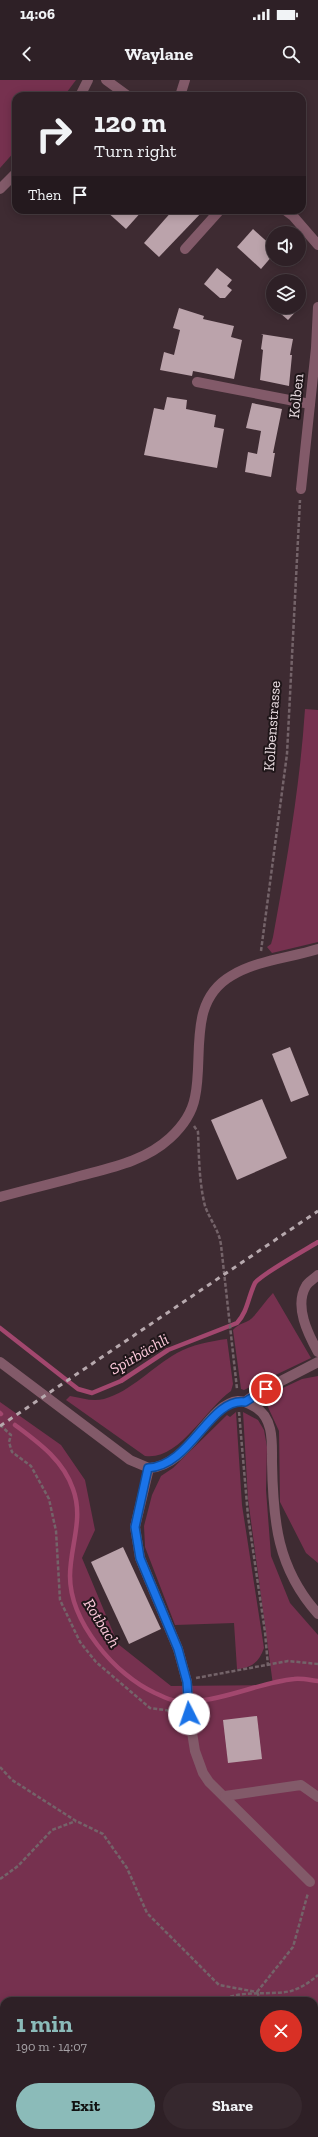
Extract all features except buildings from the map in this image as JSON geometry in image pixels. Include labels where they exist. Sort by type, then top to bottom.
[{"type":"street","points":[[82,92],[88,80]]},
{"type":"street","points":[[106,80],[122,92]]},
{"type":"street","points":[[181,92],[185,80]]},
{"type":"street","points":[[0,189],[12,177]]},
{"type":"street","points":[[185,249],[216,214]]},
{"type":"street","points":[[290,214],[318,245]]},
{"type":"street","name":"Kolben","points":[[301,490],[316,348],[318,306]]},
{"type":"street","points":[[197,382],[310,404]]},
{"type":"street","points":[[0,1197],[122,1165],[153,1152],[170,1137],[188,1117],[195,1097],[200,1018],[214,991],[231,976],[260,964],[318,949]]},
{"type":"street","points":[[317,1349],[308,1335],[301,1303],[306,1286],[318,1276]]},
{"type":"street","points":[[0,1362],[130,1460],[148,1468],[167,1464],[178,1456],[224,1408],[242,1402],[318,1362]]},
{"type":"street","points":[[242,1402],[258,1409],[265,1416],[270,1426],[273,1504],[279,1543],[286,1565],[295,1583],[318,1614]]},
{"type":"street","points":[[148,1468],[135,1527],[140,1558],[178,1649],[187,1681],[189,1714],[195,1751],[201,1768],[209,1782],[225,1796],[310,1882]]},
{"type":"street","points":[[225,1796],[301,1785],[318,1797]]},
{"type":"path","name":"Kolbenstrasse","points":[[260,964],[287,754],[301,490]]},
{"type":"path","points":[[188,1117],[198,1132],[201,1186],[206,1208],[219,1233],[231,1334],[242,1402],[248,1516],[265,1632],[268,1666]]},
{"type":"path","points":[[0,1426],[11,1435],[9,1442],[12,1452],[31,1466],[49,1499],[56,1531],[60,1600],[80,1642],[96,1662],[150,1708],[189,1714]]},
{"type":"path","points":[[187,1681],[288,1661],[318,1664]]},
{"type":"path","points":[[0,1767],[12,1780],[76,1821],[103,1834],[127,1868],[147,1913],[219,1985],[258,1992]]},
{"type":"path","points":[[0,1879],[18,1866],[52,1830],[76,1821]]},
{"type":"path","points":[[258,1992],[293,1947],[310,1882]]},
{"type":"path","points":[[237,1997],[258,1992],[291,1991],[307,1984],[318,1975]]},
{"type":"path","points":[[258,1992],[260,1997]]},
{"type":"shaded area","points":[[0,80],[76,80],[67,92],[12,92],[12,154],[0,168]]},
{"type":"shaded area","points":[[305,709],[318,710],[318,942],[272,953],[267,947],[271,944],[273,937],[288,852],[300,766]]},
{"type":"shaded area","points":[[273,1293],[311,1358],[244,1390],[241,1389],[233,1330],[252,1318]]},
{"type":"shaded area","points":[[227,1339],[233,1384],[231,1391],[211,1409],[180,1442],[169,1450],[157,1455],[145,1456],[66,1400],[70,1396],[95,1400],[104,1399],[133,1385],[168,1359],[183,1350],[201,1344]]},
{"type":"shaded area","points":[[318,1376],[318,1563],[306,1553],[280,1502],[279,1431],[267,1405],[272,1393],[302,1379]]},
{"type":"shaded area","points":[[0,1402],[61,1445],[85,1480],[95,1530],[82,1558],[118,1644],[171,1686],[273,1685],[248,1499],[243,1412],[258,1420],[264,1430],[267,1447],[266,1490],[271,1556],[290,1603],[318,1635],[318,1997],[0,1997]]},
{"type":"shaded area","points":[[236,1412],[242,1505],[264,1648],[260,1657],[251,1666],[237,1669],[234,1623],[175,1625],[145,1547],[144,1526],[152,1495],[161,1476],[173,1468],[227,1415],[230,1417]]},
{"type":"waterway","name":"Spirbächli","points":[[0,1328],[78,1389],[92,1393],[121,1381],[168,1350],[237,1323],[248,1304],[255,1283],[274,1268],[318,1242]]},
{"type":"waterway","name":"Rotbach","points":[[15,1425],[49,1453],[57,1461],[69,1479],[76,1500],[77,1511],[76,1532],[70,1576],[72,1593],[86,1628],[98,1645],[125,1674],[140,1685],[166,1698],[187,1701],[203,1700],[233,1694],[279,1681],[294,1679],[318,1681]]},
{"type":"railway","points":[[0,1426],[318,1211]]},
{"type":"route","points":[[189,1714],[187,1682],[178,1649],[140,1558],[135,1527],[148,1468],[167,1464],[178,1456],[218,1414],[231,1403],[238,1401],[245,1402],[254,1395],[266,1389]]}]
